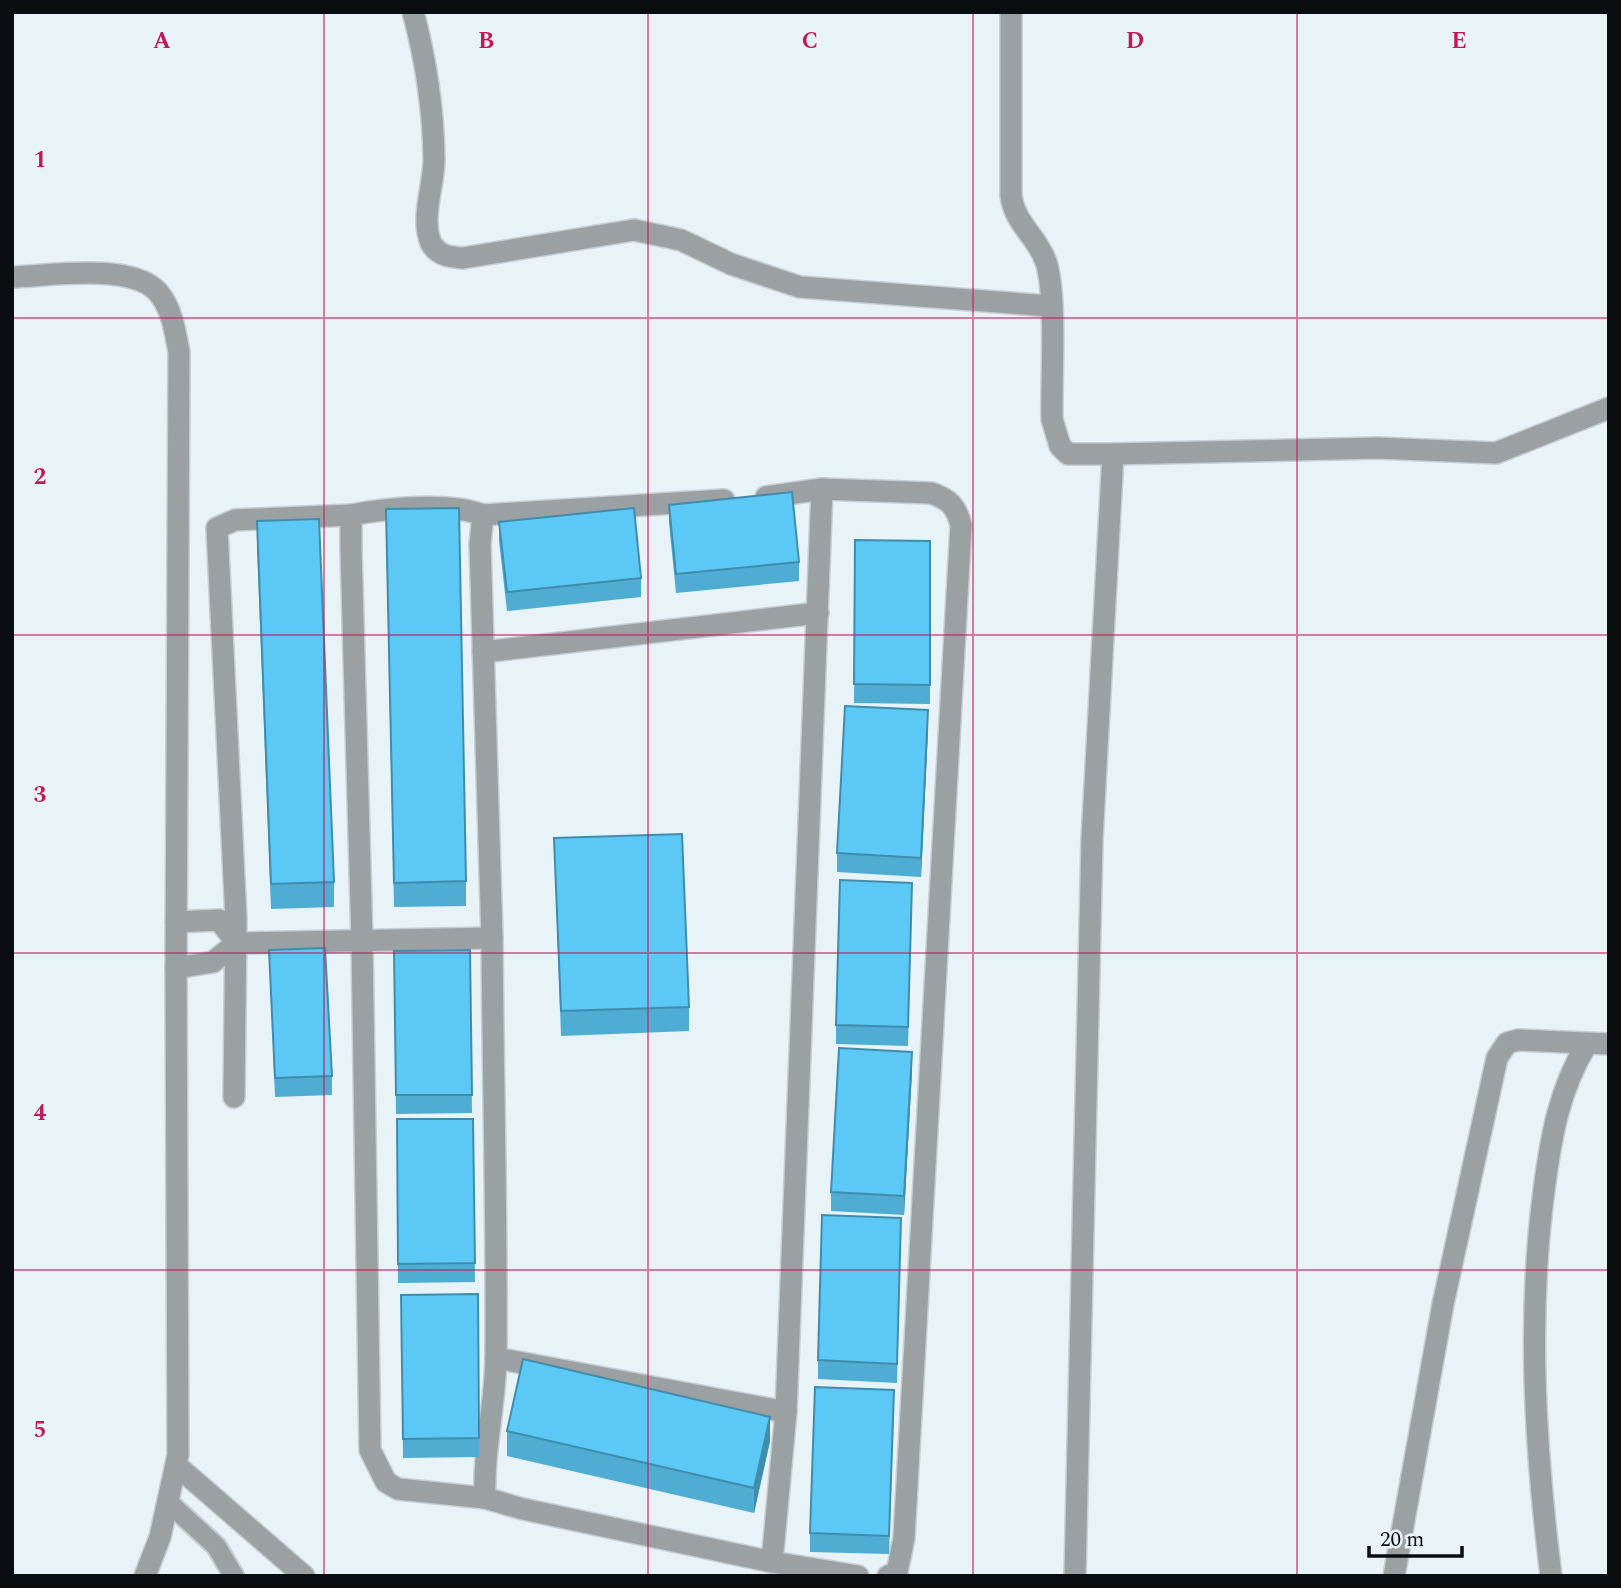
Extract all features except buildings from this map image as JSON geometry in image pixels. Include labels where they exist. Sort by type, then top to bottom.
[{"type":"street","points":[[413,12],[430,93],[434,160],[428,222],[431,243],[446,257],[463,258],[634,230],[681,240],[731,264],[800,286],[1050,306]]},
{"type":"street","points":[[1011,12],[1011,196],[1017,220],[1039,246],[1050,278],[1052,419],[1055,435],[1068,454],[1378,448],[1496,453],[1609,408]]},
{"type":"street","points":[[12,277],[119,274],[146,281],[160,294],[172,316],[179,352],[176,1465],[160,1537],[145,1576]]},
{"type":"street","points":[[1075,1576],[1093,840],[1113,454]]},
{"type":"street","points":[[772,1562],[786,1412],[822,489]]},
{"type":"street","points":[[234,1097],[237,943],[217,528],[235,520],[464,508],[483,515],[761,498],[822,489],[931,493],[946,498],[957,510],[961,525],[904,1538],[897,1572],[888,1576]]},
{"type":"street","points":[[351,515],[362,941],[370,1450],[386,1482],[398,1489],[485,1498],[523,1509],[772,1562],[858,1576]]},
{"type":"street","points":[[483,515],[480,544],[492,938],[496,1357],[489,1452],[484,1472],[485,1498]]},
{"type":"street","points":[[484,652],[818,613]]},
{"type":"street","points":[[176,922],[219,920],[237,943]]},
{"type":"street","points":[[176,968],[213,962],[237,943],[492,938]]},
{"type":"street","points":[[1394,1576],[1443,1304],[1497,1058],[1507,1044],[1518,1040],[1609,1044]]},
{"type":"street","points":[[1551,1576],[1534,1384],[1538,1234],[1552,1131],[1569,1074],[1587,1044]]},
{"type":"street","points":[[496,1357],[786,1412]]},
{"type":"street","points":[[176,1465],[304,1576]]},
{"type":"lane","points":[[168,1502],[216,1546],[234,1576]]}]
